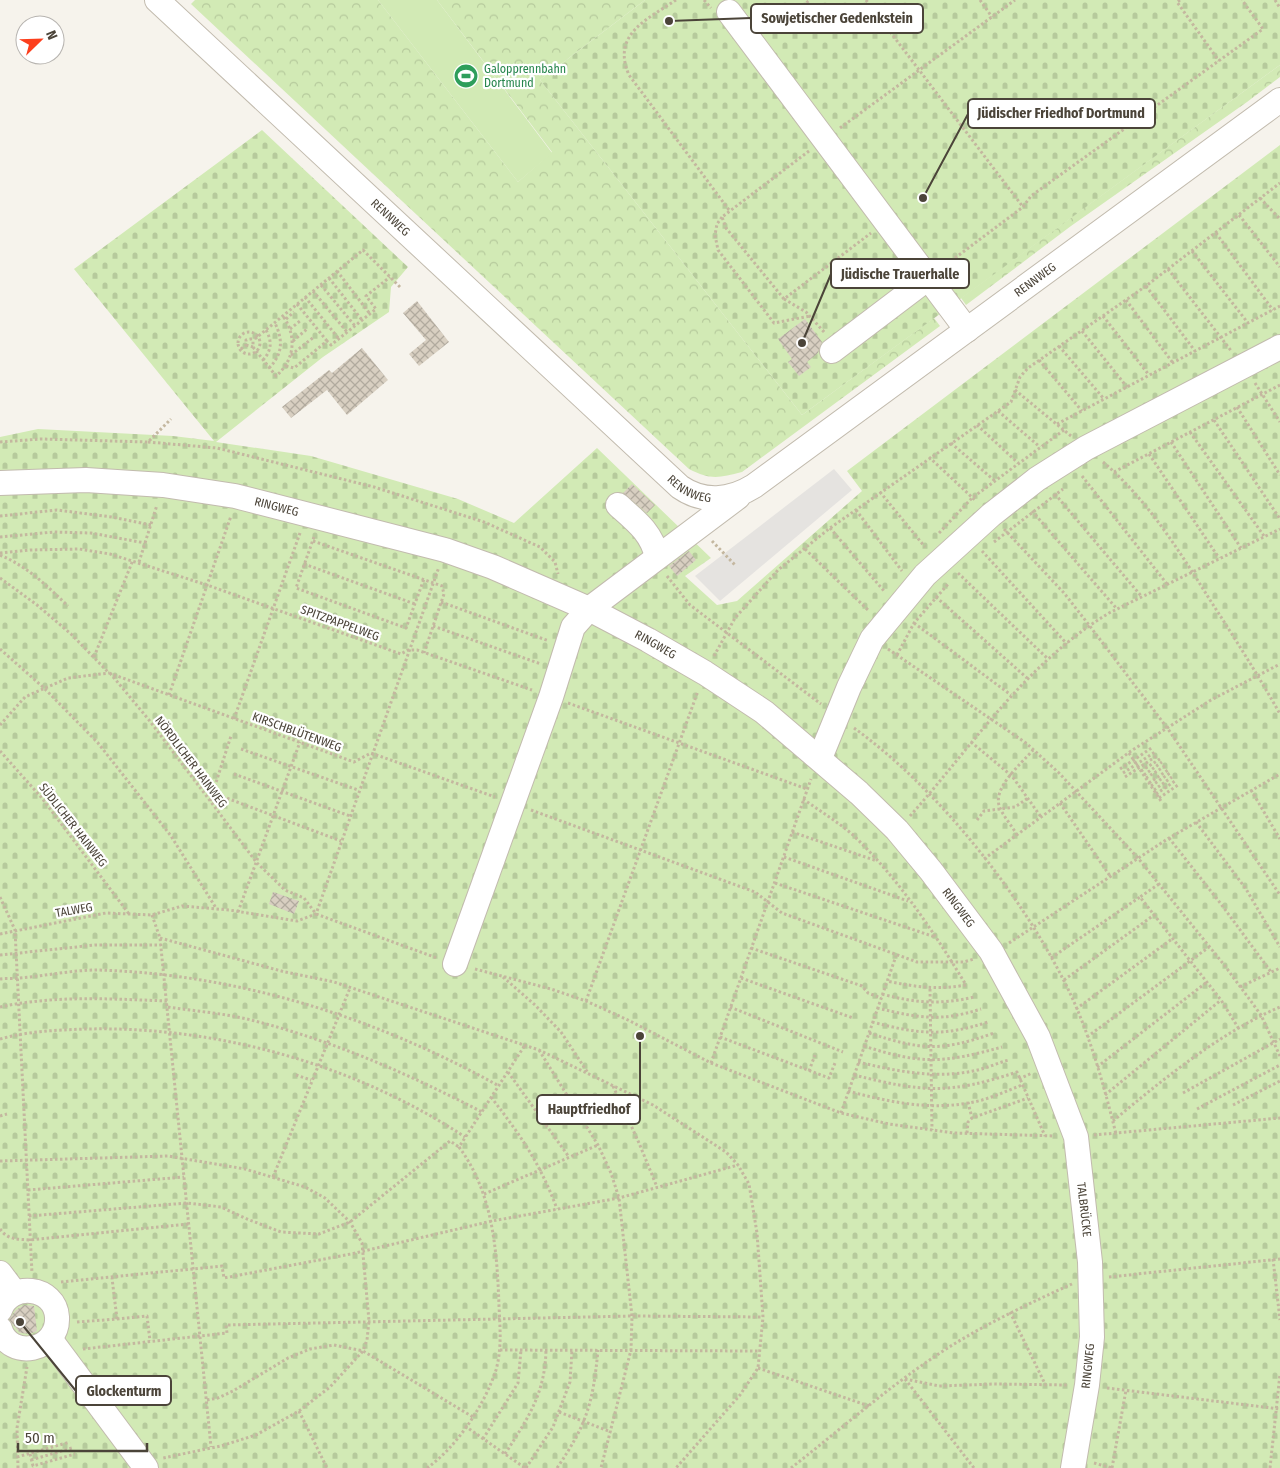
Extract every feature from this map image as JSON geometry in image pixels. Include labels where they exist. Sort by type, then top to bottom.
[{"type":"street","name":"RENNWEG","points":[[157,0],[680,487],[690,493],[713,498],[744,493],[1280,100]]},
{"type":"street","points":[[728,12],[966,330]]},
{"type":"street","points":[[834,349],[927,279]]},
{"type":"street","points":[[820,758],[849,687],[872,639],[925,575],[991,515],[1037,479],[1095,459],[1243,366],[1280,347]]},
{"type":"street","name":"RINGWEG","points":[[0,483],[86,480],[163,485],[237,496],[446,550],[493,567],[589,609],[705,673],[764,712],[820,758],[897,830],[931,870],[991,951],[1038,1037],[1078,1147]]},
{"type":"street","points":[[456,964],[573,627],[589,609],[744,493]]},
{"type":"street","points":[[618,505],[646,531],[654,542],[657,557]]},
{"type":"street","name":"TALBRÜCKE","points":[[1078,1147],[1090,1269]]},
{"type":"street","name":"RINGWEG","points":[[1073,1468],[1087,1385],[1092,1337],[1090,1269]]},
{"type":"street","points":[[0,1273],[16,1298],[50,1300],[55,1308],[49,1341],[145,1468]]},
{"type":"street","points":[[0,1329],[6,1340],[13,1345],[49,1341]]},
{"type":"path","points":[[676,0],[640,24],[627,38],[623,57],[629,75],[729,210]]},
{"type":"path","points":[[752,43],[810,0]]},
{"type":"path","points":[[866,0],[1022,206]]},
{"type":"path","points":[[980,0],[992,17]]},
{"type":"path","points":[[810,316],[774,323],[718,250],[715,235],[717,224],[729,210],[1015,0]]},
{"type":"path","points":[[1180,0],[1177,2],[1219,61]]},
{"type":"path","points":[[927,279],[1022,206],[1032,196],[1263,29],[1242,0]]},
{"type":"path","points":[[1274,0],[1280,8]]},
{"type":"path","points":[[586,1001],[705,673],[735,618],[778,570],[830,528],[929,457],[1011,402],[1020,377],[1039,360],[1146,286],[1280,182]]},
{"type":"path","points":[[1260,198],[1280,219]]},
{"type":"path","points":[[1239,215],[1280,267]]},
{"type":"path","points":[[722,217],[726,228],[784,299],[810,316],[834,349]]},
{"type":"path","points":[[784,299],[885,223]]},
{"type":"path","points":[[1216,233],[1273,310]]},
{"type":"path","points":[[284,318],[305,297],[363,250],[400,287]]},
{"type":"path","points":[[1192,251],[1248,323]]},
{"type":"path","points":[[1168,269],[1243,366],[1280,422]]},
{"type":"path","points":[[337,272],[370,314]]},
{"type":"path","points":[[297,304],[330,345],[376,309],[366,296],[390,277]]},
{"type":"path","points":[[329,278],[362,320]]},
{"type":"path","points":[[321,285],[354,326]]},
{"type":"path","points":[[1146,286],[1195,351]]},
{"type":"path","points":[[313,291],[347,332]]},
{"type":"path","points":[[305,297],[339,339]]},
{"type":"path","points":[[1126,300],[1173,363]]},
{"type":"path","points":[[1057,424],[1280,306]]},
{"type":"path","points":[[246,340],[253,340],[275,323],[294,312]]},
{"type":"path","points":[[1103,316],[1150,375]]},
{"type":"path","points":[[246,345],[253,347],[257,351],[276,376],[286,366],[291,356],[293,341],[290,329],[284,318]]},
{"type":"path","points":[[290,329],[300,321]]},
{"type":"path","points":[[269,368],[278,357],[281,348],[282,340],[275,323]]},
{"type":"path","points":[[293,341],[307,329]]},
{"type":"path","points":[[263,360],[270,350],[270,337],[266,330]]},
{"type":"path","points":[[1082,330],[1127,387]]},
{"type":"path","points":[[250,332],[258,336],[260,343],[257,351],[250,354],[241,349],[239,340],[242,335],[250,332]]},
{"type":"path","points":[[242,335],[246,340],[246,345]]},
{"type":"path","points":[[291,356],[314,337]]},
{"type":"path","points":[[253,340],[253,347]]},
{"type":"path","points":[[286,366],[294,368],[327,341]]},
{"type":"path","points":[[241,349],[246,345]]},
{"type":"path","points":[[1059,346],[1104,399]]},
{"type":"path","points":[[1039,360],[1082,411]]},
{"type":"path","points":[[1114,472],[1280,384]]},
{"type":"path","points":[[1015,390],[1057,424],[1095,459],[1114,472],[1160,526],[1192,571],[1259,676],[1280,714]]},
{"type":"path","points":[[1238,407],[1280,475]]},
{"type":"path","points":[[998,411],[1040,447]]},
{"type":"path","points":[[148,442],[172,420]]},
{"type":"path","points":[[1214,420],[1280,519]]},
{"type":"path","points":[[977,425],[1018,464]]},
{"type":"path","points":[[1190,432],[1264,536]]},
{"type":"path","points":[[0,442],[40,439],[148,442],[217,448],[374,486],[484,522],[540,546],[555,562],[565,598]]},
{"type":"path","points":[[1170,442],[1241,548]]},
{"type":"path","points":[[951,443],[994,481]]},
{"type":"path","points":[[1149,454],[1219,558]]},
{"type":"path","points":[[929,457],[991,515],[1064,593],[1168,729],[1222,806],[1280,895]]},
{"type":"path","points":[[1075,480],[1088,471]]},
{"type":"path","points":[[1082,476],[1167,584]]},
{"type":"path","points":[[139,562],[163,485]]},
{"type":"path","points":[[976,557],[1032,511],[1068,485]]},
{"type":"path","points":[[880,492],[925,547]]},
{"type":"path","points":[[1055,494],[1142,597]]},
{"type":"path","points":[[169,695],[237,496]]},
{"type":"path","points":[[0,516],[57,510],[112,516],[151,525]]},
{"type":"path","points":[[856,510],[903,571]]},
{"type":"path","points":[[1032,511],[1117,609]]},
{"type":"path","points":[[314,516],[312,541],[296,588],[406,628],[424,580]]},
{"type":"path","points":[[234,719],[274,608],[314,516]]},
{"type":"path","points":[[698,527],[735,565]]},
{"type":"path","points":[[830,528],[884,591]]},
{"type":"path","points":[[897,830],[931,793],[990,718],[1011,695],[1027,678],[1089,625],[1117,609],[1280,528]]},
{"type":"path","points":[[0,537],[54,532],[91,533],[145,543]]},
{"type":"path","points":[[312,541],[442,586],[445,589],[424,653]]},
{"type":"path","name":"SPITZPAPPELWEG","points":[[0,554],[30,550],[79,549],[110,554],[207,584],[401,654],[408,650]]},
{"type":"path","points":[[805,549],[869,611]]},
{"type":"path","points":[[446,550],[371,753],[316,914],[405,948],[586,1001],[628,1020],[711,1063],[840,1113],[889,1124],[967,1134],[1045,1136],[1078,1147],[1280,1118]]},
{"type":"path","points":[[982,551],[1067,644]]},
{"type":"path","points":[[0,554],[19,563],[38,577],[68,606]]},
{"type":"path","points":[[94,657],[133,560]]},
{"type":"path","points":[[304,564],[415,604]]},
{"type":"path","points":[[896,655],[914,623],[964,568]]},
{"type":"path","points":[[958,573],[1048,660]]},
{"type":"path","name":"NÖRDLICHER HAINWEG","points":[[0,578],[37,605],[109,672],[149,720],[257,863],[285,890],[304,898],[316,914]]},
{"type":"path","points":[[936,597],[1027,678]]},
{"type":"path","points":[[441,602],[566,647]]},
{"type":"path","points":[[914,623],[1011,695]]},
{"type":"path","points":[[433,626],[559,671]]},
{"type":"path","points":[[872,639],[990,718],[1033,750],[1076,792],[1138,858],[1240,987],[1261,1015],[1280,1056]]},
{"type":"path","points":[[0,649],[44,688],[98,743],[165,828],[216,909]]},
{"type":"path","points":[[408,650],[424,653],[807,789]]},
{"type":"path","points":[[984,859],[1129,753],[1211,700],[1280,664]]},
{"type":"path","points":[[0,725],[25,697],[68,678],[109,672]]},
{"type":"path","name":"KIRSCHBLÜTENWEG","points":[[109,672],[354,762],[371,753]]},
{"type":"path","points":[[0,717],[4,720]]},
{"type":"path","points":[[210,802],[231,736]]},
{"type":"path","points":[[238,912],[300,742]]},
{"type":"path","points":[[971,742],[1012,776],[1041,817]]},
{"type":"path","points":[[1120,769],[1153,747]]},
{"type":"path","points":[[241,749],[358,790]]},
{"type":"path","points":[[1017,834],[1000,810],[998,791],[1033,750]]},
{"type":"path","name":"SÜDLICHER HAINWEG","points":[[0,751],[41,797],[129,914]]},
{"type":"path","points":[[371,753],[755,892],[782,913],[896,956],[917,962],[952,962],[976,958],[1005,945],[1169,838],[1222,806],[1279,775],[1280,780]]},
{"type":"path","points":[[1129,753],[1160,799],[1178,784]]},
{"type":"path","points":[[711,1063],[803,799],[820,758]]},
{"type":"path","points":[[1141,771],[1164,764]]},
{"type":"path","points":[[1141,771],[1164,764]]},
{"type":"path","points":[[1124,775],[1164,764]]},
{"type":"path","points":[[1151,786],[1164,764]]},
{"type":"path","points":[[1151,786],[1164,764]]},
{"type":"path","points":[[234,774],[350,816]]},
{"type":"path","points":[[1156,794],[1175,781]]},
{"type":"path","points":[[1251,790],[1280,839]]},
{"type":"path","points":[[213,793],[341,841]]},
{"type":"path","points":[[977,820],[984,810],[1000,810],[1015,807],[1028,798]]},
{"type":"path","points":[[803,799],[851,834],[879,862],[936,937],[966,985],[930,989],[887,981]]},
{"type":"path","points":[[1060,803],[1110,876]]},
{"type":"path","points":[[1196,822],[1246,889],[1280,947]]},
{"type":"path","points":[[792,832],[879,862]]},
{"type":"path","points":[[1169,838],[1271,972]]},
{"type":"path","points":[[784,857],[909,901]]},
{"type":"path","points":[[775,882],[936,937]]},
{"type":"path","points":[[1051,958],[1159,884]]},
{"type":"path","points":[[0,897],[15,930],[30,1240],[16,1298]]},
{"type":"path","points":[[1140,897],[1221,1000],[1239,1029]]},
{"type":"path","name":"TALWEG","points":[[0,934],[106,914],[152,915],[182,906],[298,921],[316,914]]},
{"type":"path","points":[[152,915],[160,938],[168,1007],[211,1447]]},
{"type":"path","points":[[1064,980],[1154,915]]},
{"type":"path","points":[[160,938],[285,972],[334,982],[539,1050],[653,1105],[726,1152],[738,1165],[749,1184],[757,1233],[763,1317],[758,1368],[740,1395],[676,1468]]},
{"type":"path","points":[[1076,1009],[1172,938]]},
{"type":"path","points":[[0,955],[95,945],[161,945]]},
{"type":"path","points":[[1088,1037],[1209,947]]},
{"type":"path","points":[[751,948],[862,986],[868,993],[909,1002],[930,1004],[974,997]]},
{"type":"path","points":[[840,1113],[896,956]]},
{"type":"path","points":[[1240,987],[1280,968]]},
{"type":"path","points":[[0,979],[96,970],[164,974],[284,998],[339,1014],[419,1044],[499,1086]]},
{"type":"path","points":[[501,975],[535,1005],[561,1032],[588,1074]]},
{"type":"path","points":[[741,978],[853,1018]]},
{"type":"path","points":[[1097,1067],[1206,982]]},
{"type":"path","points":[[273,1177],[317,1065],[350,988]]},
{"type":"path","points":[[930,989],[932,1130]]},
{"type":"path","points":[[0,1007],[19,1004],[112,999],[167,1001]]},
{"type":"path","points":[[1105,1095],[1221,1000]]},
{"type":"path","points":[[168,1007],[246,1019],[326,1044],[378,1062],[482,1112]]},
{"type":"path","points":[[730,1007],[843,1052]]},
{"type":"path","points":[[1113,1122],[1174,1071],[1261,1015],[1280,1007]]},
{"type":"path","points":[[877,1008],[930,1019],[961,1015],[981,1009]]},
{"type":"path","points":[[872,1022],[905,1031],[930,1034],[964,1030],[988,1022]]},
{"type":"path","points":[[0,1039],[20,1033],[116,1029],[170,1032],[232,1041],[317,1065],[443,1122],[465,1137]]},
{"type":"path","points":[[868,1033],[906,1045],[931,1048],[967,1043],[994,1033]]},
{"type":"path","points":[[720,1037],[829,1078],[835,1063]]},
{"type":"path","points":[[1183,1092],[1280,1039]]},
{"type":"path","points":[[459,1146],[525,1045]]},
{"type":"path","points":[[864,1046],[895,1056],[931,1061],[963,1058],[1002,1047]]},
{"type":"path","points":[[539,1050],[598,1145],[611,1173],[619,1198],[632,1316],[631,1350],[601,1468]]},
{"type":"path","points":[[809,1070],[815,1055]]},
{"type":"path","points":[[858,1062],[904,1072],[931,1075],[973,1071],[1009,1060]]},
{"type":"path","points":[[1196,1109],[1280,1065]]},
{"type":"path","points":[[508,1072],[569,1157]]},
{"type":"path","points":[[854,1075],[903,1087],[931,1091],[981,1084],[1016,1072],[1045,1136]]},
{"type":"path","points":[[296,1075],[311,1080]]},
{"type":"path","points":[[1233,1105],[1280,1081]]},
{"type":"path","points":[[612,1085],[639,1143],[657,1188]]},
{"type":"path","points":[[848,1091],[886,1102],[932,1106],[981,1100],[1022,1085]]},
{"type":"path","points":[[491,1098],[525,1140],[557,1209]]},
{"type":"path","points":[[967,1134],[968,1122],[972,1118],[1028,1098]]},
{"type":"path","points":[[968,1102],[972,1118]]},
{"type":"path","points":[[0,1116],[7,1114]]},
{"type":"path","points":[[29,1216],[187,1203],[221,1207],[247,1220],[281,1232],[319,1234],[350,1222],[450,1141],[459,1146],[472,1164],[492,1221],[497,1262],[500,1350],[487,1393],[473,1417],[451,1445],[427,1468]]},
{"type":"path","points":[[484,1194],[598,1145]]},
{"type":"path","points":[[0,1161],[182,1157],[228,1165],[305,1187],[325,1198],[350,1222],[365,1250],[369,1321],[363,1351],[330,1387],[299,1411],[256,1435],[162,1458],[145,1468]]},
{"type":"path","points":[[56,1283],[222,1266],[224,1278],[365,1250],[492,1221],[619,1198],[738,1165]]},
{"type":"path","points":[[28,1190],[184,1177]]},
{"type":"path","points":[[0,1229],[5,1235],[14,1239],[30,1240],[189,1224]]},
{"type":"path","points":[[791,1468],[905,1378],[953,1345],[1090,1269],[1108,1278],[1280,1259]]},
{"type":"path","points":[[1273,1260],[1280,1320]]},
{"type":"path","points":[[112,1278],[117,1319]]},
{"type":"path","points":[[1010,1312],[1045,1384]]},
{"type":"path","points":[[49,1341],[117,1319],[148,1316],[150,1341]]},
{"type":"path","points":[[49,1341],[150,1341],[227,1333],[226,1324],[632,1316],[763,1317]]},
{"type":"path","points":[[18,1468],[17,1428],[49,1341]]},
{"type":"path","points":[[207,1400],[233,1391],[288,1358],[310,1349],[334,1345],[363,1351],[473,1417]]},
{"type":"path","points":[[500,1350],[760,1351]]},
{"type":"path","points":[[483,1439],[518,1383],[521,1350]]},
{"type":"path","points":[[505,1454],[536,1402],[546,1375],[546,1350]]},
{"type":"path","points":[[465,1426],[526,1468],[553,1427],[559,1412],[570,1382],[572,1350]]},
{"type":"path","points":[[557,1468],[581,1432],[594,1393],[598,1350]]},
{"type":"path","points":[[758,1368],[869,1406]]},
{"type":"path","points":[[1270,1468],[1279,1409],[1280,1374]]},
{"type":"path","points":[[905,1378],[939,1386],[994,1384],[1087,1385]]},
{"type":"path","points":[[905,1378],[974,1468]]},
{"type":"path","points":[[1112,1468],[1126,1390],[1279,1409]]},
{"type":"path","points":[[299,1411],[327,1468]]},
{"type":"path","points":[[559,1412],[611,1432]]},
{"type":"path","points":[[18,1457],[70,1442]]},
{"type":"path","points":[[31,1460],[72,1448]]},
{"type":"path","points":[[30,1454],[33,1466],[75,1454]]},
{"type":"green space","points":[[195,0],[378,0],[518,182],[552,152],[437,0],[645,0],[540,80],[802,415],[934,318],[940,326],[742,472],[715,477],[696,473],[689,469],[191,4]]},
{"type":"green space","name":"Galopprennbahn Dortmund","points":[[378,0],[437,0],[552,153],[518,182]]},
{"type":"green space","points":[[645,0],[1280,0],[1280,65],[802,415],[540,80]]},
{"type":"green space","points":[[1280,65],[1280,77],[1071,226],[966,305],[961,298]]},
{"type":"green space","points":[[262,130],[408,267],[391,287],[389,312],[323,357],[216,442],[311,456],[458,499],[514,523],[597,448],[711,558],[685,576],[717,605],[737,601],[862,491],[847,471],[1280,145],[1280,1468],[0,1468],[0,437],[38,429],[173,436],[214,441],[74,269]]},
{"type":"shaded area","points":[[834,469],[852,490],[720,601],[695,576]]},
{"type":"building","points":[[417,301],[449,342],[419,366],[409,354],[426,340],[403,313]]},
{"type":"building","points":[[805,319],[822,342],[818,353],[807,362],[811,367],[799,376],[788,362],[792,359],[778,339]]},
{"type":"building","points":[[362,348],[388,380],[347,415],[327,390],[291,418],[282,407],[329,370],[332,373]]},
{"type":"building","points":[[632,484],[655,505],[647,513],[623,493]]},
{"type":"building","points":[[689,551],[696,560],[677,576],[669,566]]},
{"type":"building","points":[[273,892],[299,901],[294,914],[269,904]]},
{"type":"building","points":[[24,1305],[34,1306],[37,1331],[30,1334],[20,1333],[9,1320],[16,1310]]},
{"type":"place","name":"Sowjetischer Gedenkstein","points":[[669,21]]},
{"type":"place","name":"Galopprennbahn Dortmund","points":[[466,76]]},
{"type":"place","name":"Jüdischer Friedhof Dortmund","points":[[923,198]]},
{"type":"place","name":"Jüdische Trauerhalle","points":[[802,343]]},
{"type":"place","name":"Hauptfriedhof","points":[[640,1036]]},
{"type":"place","name":"Glockenturm","points":[[20,1322]]}]
